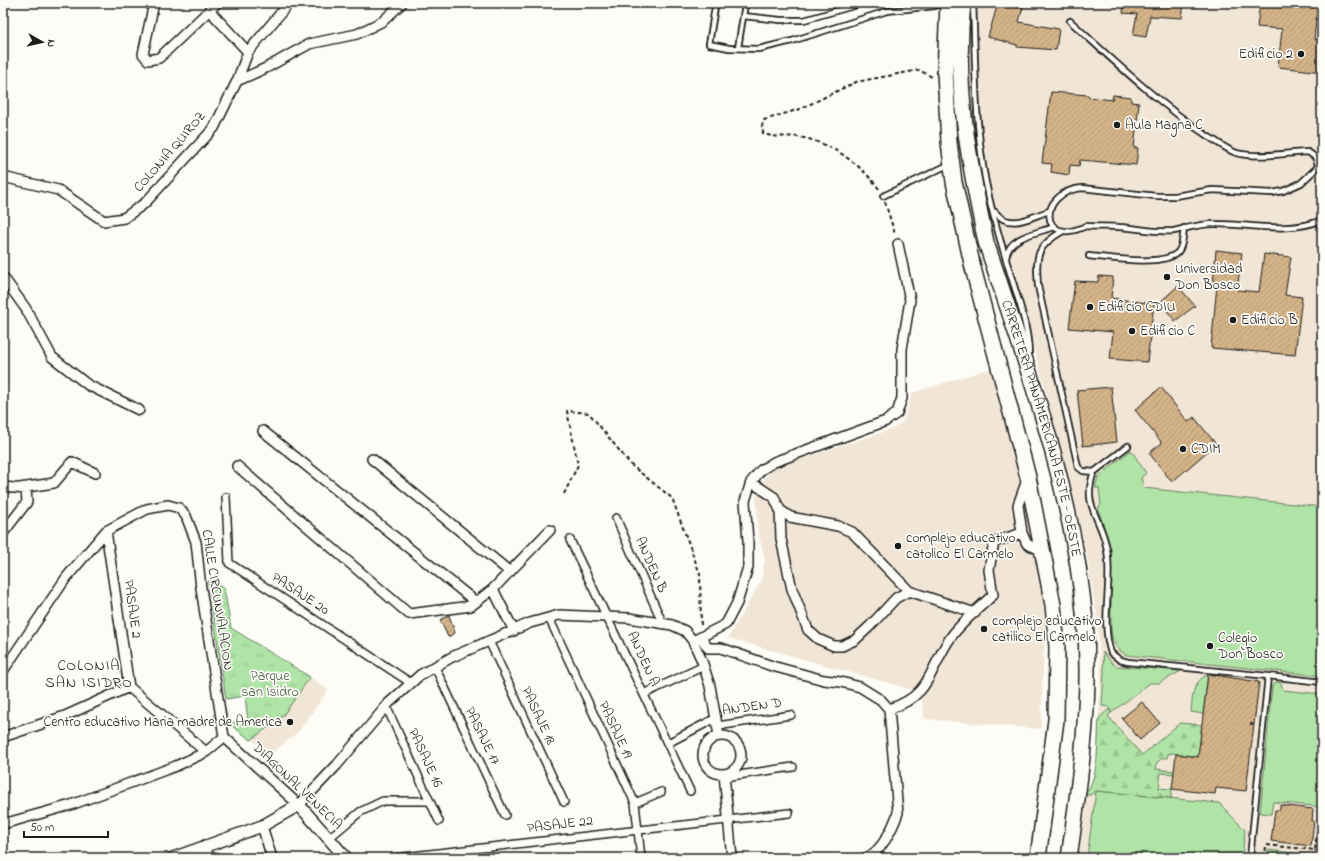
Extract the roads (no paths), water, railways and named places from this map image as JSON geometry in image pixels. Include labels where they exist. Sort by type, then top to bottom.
[{"type":"highway","name":"CARRETERA PANAMERICANA ESTE - OESTE","points":[[963,3],[960,25],[961,87],[967,153],[986,242],[1027,369],[1062,488],[1080,577],[1085,623],[1087,678],[1085,728],[1069,858]]},
{"type":"highway","name":"CARRETERA PANAMERICANA ESTE - OESTE","points":[[942,5],[949,142],[961,221],[1028,477],[1053,605],[1057,648],[1058,685],[1056,720],[1038,858]]},
{"type":"street","points":[[154,3],[143,54],[148,60],[159,58],[217,3]]},
{"type":"street","name":"COLONIA QUIROZ","points":[[3,177],[58,190],[104,221],[124,218],[145,203],[214,128],[237,81],[248,52],[289,3]]},
{"type":"street","points":[[237,81],[266,68],[308,44],[357,34],[383,21],[402,3]]},
{"type":"street","points":[[209,10],[248,52]]},
{"type":"street","points":[[697,640],[726,624],[743,588],[748,567],[745,501],[751,482],[761,470],[774,462],[886,421],[897,413],[902,398],[902,349],[910,300],[898,244]]},
{"type":"street","points":[[3,277],[26,309],[52,357],[88,385],[139,410]]},
{"type":"street","points":[[263,431],[476,602]]},
{"type":"street","points":[[372,459],[510,572]]},
{"type":"street","points":[[20,488],[54,483],[72,462],[95,473]]},
{"type":"street","points":[[238,466],[409,614],[471,606],[493,589],[550,530]]},
{"type":"street","points":[[1028,477],[1018,505],[1022,533],[1027,544],[1043,551]]},
{"type":"street","points":[[751,482],[774,497],[780,510],[781,539],[792,589],[808,630],[818,639],[834,646],[842,646],[855,640],[896,598],[909,591]]},
{"type":"street","points":[[3,486],[26,489],[28,502],[3,533]]},
{"type":"street","name":"PASAJE 20","points":[[226,497],[229,563],[412,683]]},
{"type":"street","name":"CALLE CIRCUNVALACION","points":[[3,671],[66,578],[106,531],[147,509],[168,506],[179,508],[186,516],[196,542],[201,588],[224,738]]},
{"type":"street","points":[[780,510],[790,517],[838,526],[852,532],[909,591],[975,613]]},
{"type":"street","name":"ANDEN B","points":[[616,518],[663,624]]},
{"type":"street","name":"PASAJE 2","points":[[106,531],[129,687]]},
{"type":"street","points":[[889,709],[905,704],[920,692],[951,636],[993,595],[989,570],[994,542],[1022,533]]},
{"type":"street","name":"ANDEN A","points":[[570,540],[608,616],[690,791]]},
{"type":"street","points":[[493,589],[514,630]]},
{"type":"street","points":[[173,858],[205,845],[262,826],[299,805],[337,765],[386,706],[420,676],[452,657],[514,630],[559,615],[608,616],[672,625],[684,631],[708,648],[721,648],[772,666],[824,680],[841,682],[860,687],[881,700],[889,709],[898,813],[893,828],[882,844],[870,857],[865,858]]},
{"type":"street","name":"PASAJE 19","points":[[549,618],[635,803],[641,858]]},
{"type":"street","points":[[697,640],[710,686],[719,736]]},
{"type":"street","name":"PASAJE 18","points":[[489,641],[564,802]]},
{"type":"street","points":[[644,694],[704,666]]},
{"type":"street","name":"PASAJE 17","points":[[435,667],[505,815]]},
{"type":"street","points":[[3,737],[65,716],[129,687],[206,752]]},
{"type":"street","name":"PASAJE 16","points":[[386,706],[439,821]]},
{"type":"street","name":"ANDEN D","points":[[668,743],[716,722],[791,715]]},
{"type":"street","points":[[724,775],[736,767],[740,759],[740,750],[732,739],[719,736],[711,740],[705,747],[703,760],[711,771],[724,775],[793,767]]},
{"type":"street","points":[[3,824],[71,805],[176,766],[206,752],[224,738]]},
{"type":"street","name":"DIAGONAL VENECIA","points":[[224,738],[299,805],[346,858]]},
{"type":"street","points":[[724,775],[732,858]]},
{"type":"street","points":[[635,803],[661,792]]},
{"type":"street","points":[[329,838],[360,812],[383,801],[430,801]]},
{"type":"street","name":"PASAJE 22","points":[[394,858],[789,812]]},
{"type":"street","points":[[262,826],[272,858]]},
{"type":"street","points":[[205,845],[209,858]]},
{"type":"lane","points":[[743,16],[780,20],[804,20],[849,5],[864,3]]},
{"type":"lane","points":[[973,3],[975,76],[979,138],[984,175],[1006,261],[1026,326],[1029,357],[1027,369]]},
{"type":"lane","points":[[738,48],[745,4]]},
{"type":"lane","points":[[715,6],[709,44],[759,49],[792,41],[887,11],[942,5]]},
{"type":"lane","points":[[1063,231],[1054,227],[1049,211],[1052,203],[1070,189],[1082,188],[1156,196],[1175,196],[1212,190],[1283,191],[1301,183],[1320,165],[1315,156],[1308,152],[1266,155],[1240,154],[1223,146],[1185,121],[1143,88],[1070,21]]},
{"type":"lane","points":[[883,196],[952,164]]},
{"type":"lane","points":[[993,210],[1002,220],[1012,223],[1049,211]]},
{"type":"lane","points":[[1128,446],[1094,472],[1083,472],[1078,467],[1038,286],[1037,264],[1041,250],[1047,241],[1063,231],[1076,230],[1086,226],[1173,231],[1216,224],[1259,227],[1298,227],[1322,220]]},
{"type":"lane","points":[[1006,261],[1007,253],[1015,240],[1054,227]]},
{"type":"lane","points":[[1089,256],[1152,261],[1167,258],[1178,252],[1182,244],[1184,228]]},
{"type":"lane","points":[[1094,472],[1089,499],[1107,551],[1107,622],[1111,653],[1120,660],[1128,662],[1322,682]]},
{"type":"lane","points":[[1250,858],[1268,676]]},
{"type":"place","name":"Edificio 2","points":[[1301,54]]},
{"type":"place","name":"Aula Magna C","points":[[1117,125]]},
{"type":"place","name":"Universidad Don Bosco","points":[[1167,277]]},
{"type":"place","name":"Edificio CDIU","points":[[1090,307]]},
{"type":"place","name":"Edificio B","points":[[1233,320]]},
{"type":"place","name":"Edificio C","points":[[1132,331]]},
{"type":"place","name":"CDIM","points":[[1183,449]]},
{"type":"place","name":"complejo educativo catolico El Carmelo","points":[[898,546]]},
{"type":"place","name":"complejo educativo catilico El Carmelo","points":[[984,629]]},
{"type":"place","name":"Colegio Don Bosco","points":[[1210,646]]},
{"type":"place","name":"Centro educativo Maria madre de America","points":[[290,722]]},
{"type":"district","name":"COLONIA SAN ISIDRO","points":[[89,674]]},
{"type":"park label","name":"Parque san Isidro","points":[[270,684]]}]
